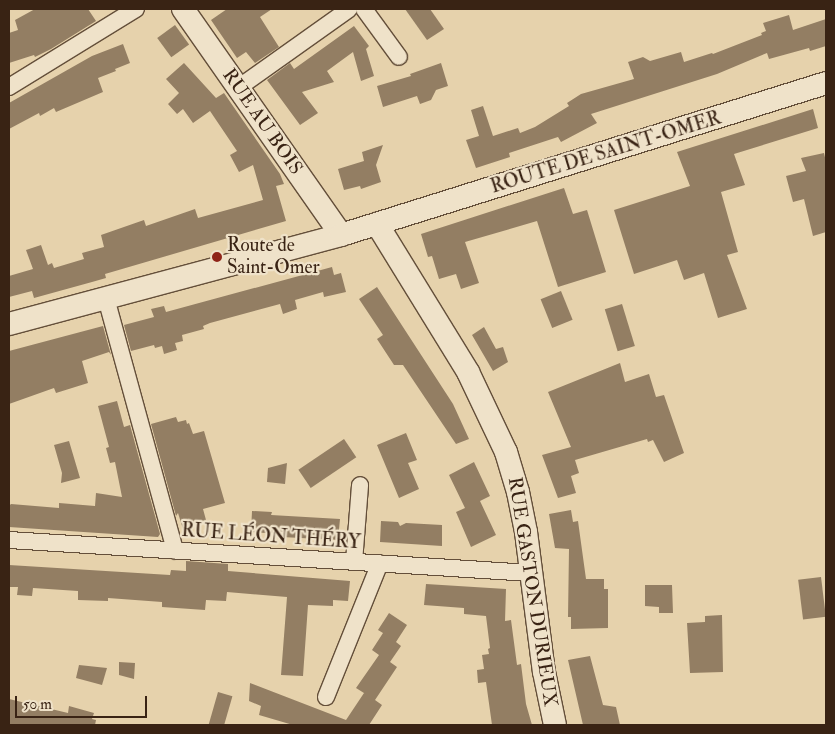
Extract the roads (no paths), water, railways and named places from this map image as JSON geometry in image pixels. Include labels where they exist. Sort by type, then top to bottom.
[{"type":"main road","name":"RUE AU BOIS","points":[[183,9],[341,235]]},
{"type":"main road","name":"ROUTE DE SAINT-OMER","points":[[9,324],[341,235],[826,83]]},
{"type":"main road","name":"RUE GASTON DURIEUX","points":[[378,224],[468,372],[501,438],[518,492],[544,672],[555,725]]},
{"type":"street","points":[[9,87],[136,9]]},
{"type":"street","points":[[238,88],[348,9]]},
{"type":"street","points":[[364,9],[399,57]]},
{"type":"street","points":[[106,298],[175,550]]},
{"type":"street","points":[[354,562],[360,485]]},
{"type":"street","name":"RUE LÉON THÉRY","points":[[9,540],[531,573]]},
{"type":"street","points":[[326,697],[380,564]]},
{"type":"place","name":"Route de Saint-Omer","points":[[217,257]]}]
